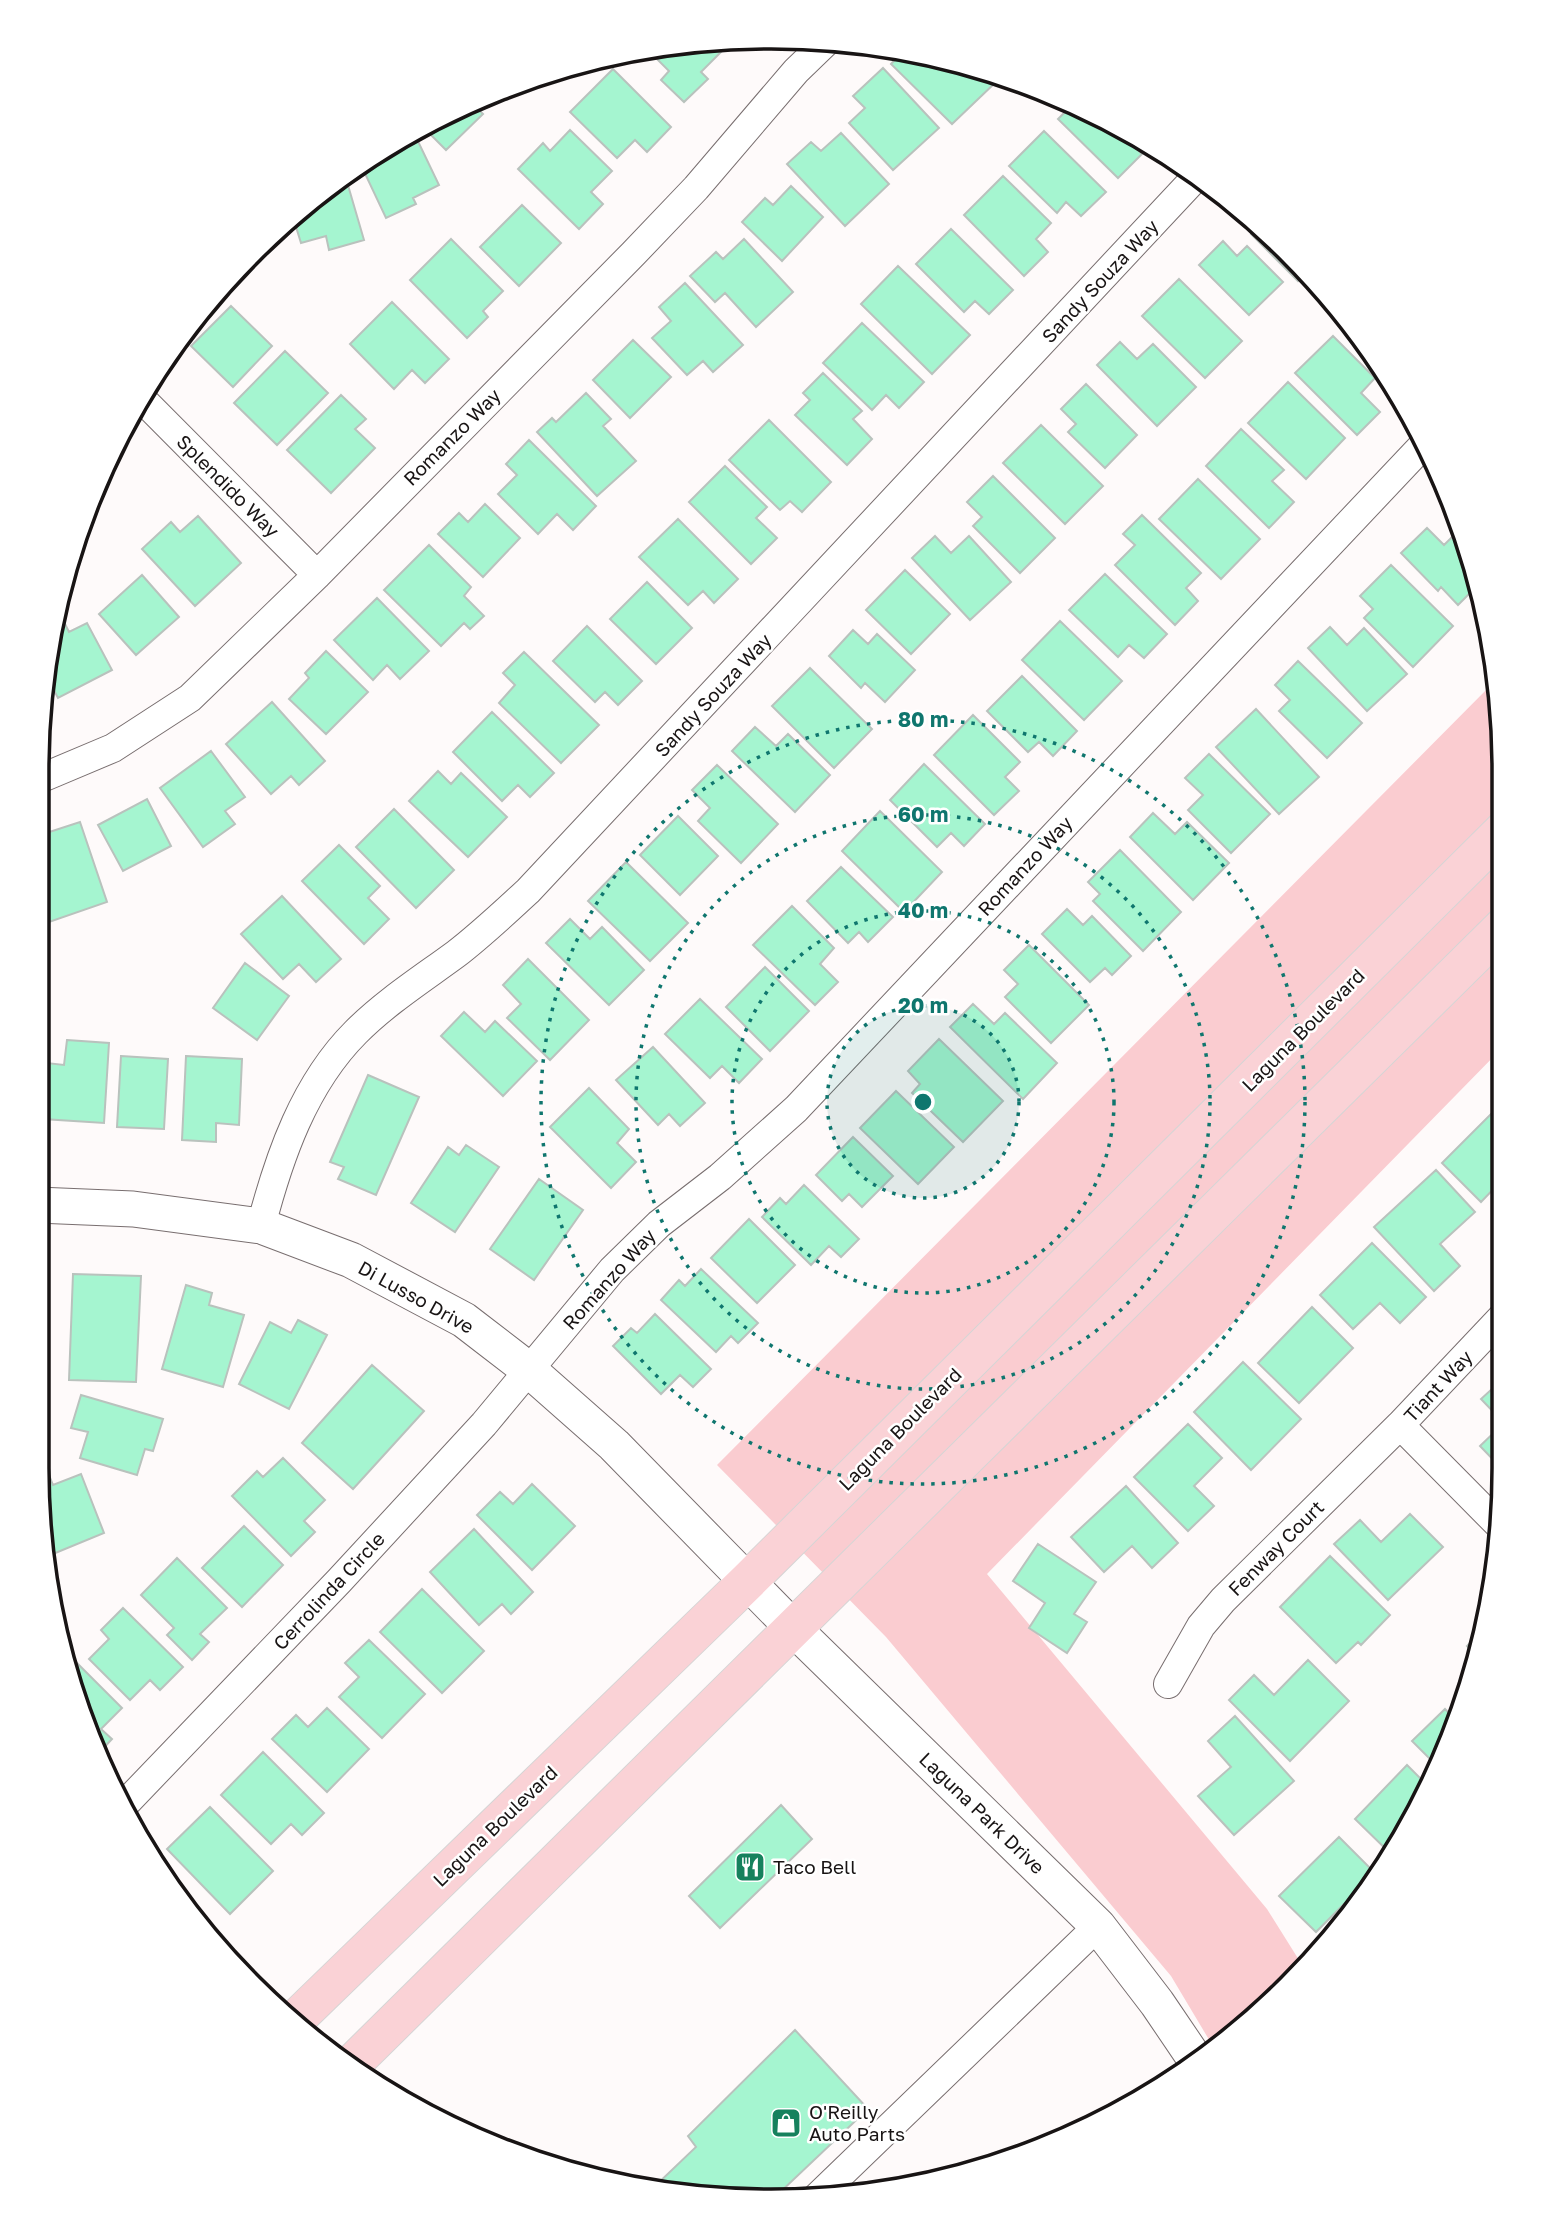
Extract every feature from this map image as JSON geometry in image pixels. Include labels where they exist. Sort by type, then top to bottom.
[{"type":"main road","name":"Laguna Boulevard","points":[[301,2015],[748,1581],[1492,842]]},
{"type":"main road","points":[[357,2058],[1492,938]]},
{"type":"street","name":"Romanzo Way","points":[[49,775],[113,748],[190,698],[317,575],[669,217],[816,51]]},
{"type":"street","name":"Sandy Souza Way","points":[[261,1226],[275,1174],[298,1118],[329,1063],[354,1034],[381,1008],[494,922],[537,882],[1190,184]]},
{"type":"street","name":"Splendido Way","points":[[149,406],[317,575]]},
{"type":"street","name":"Romanzo Way","points":[[529,1370],[612,1270],[659,1224],[720,1177],[796,1109],[1418,451]]},
{"type":"street","name":"Di Lusso Drive","points":[[49,1206],[133,1209],[261,1226],[351,1260],[464,1320],[529,1370],[614,1445],[748,1581]]},
{"type":"street","name":"Tiant Way","points":[[1400,1425],[1492,1328]]},
{"type":"street","name":"Cerrolinda Circle","points":[[130,1799],[340,1580],[484,1424],[529,1370]]},
{"type":"street","points":[[1400,1425],[1490,1516]]},
{"type":"street","name":"Fenway Court","points":[[1168,1684],[1189,1644],[1223,1600],[1400,1425]]},
{"type":"street","name":"Laguna Park Drive","points":[[748,1581],[1098,1927],[1157,2003],[1191,2053]]},
{"type":"street","points":[[828,2186],[1098,1927]]},
{"type":"shaded area","points":[[1487,689],[1492,770],[1492,1058],[987,1574],[1267,1909],[1298,1959],[1281,1978],[1209,2040],[1171,1976],[886,1637],[717,1465]]},
{"type":"building","points":[[721,52],[701,72],[708,79],[684,102],[661,80],[669,71],[656,58]]},
{"type":"building","points":[[895,60],[911,63],[993,84],[952,124],[891,64]]},
{"type":"building","points":[[883,68],[939,128],[893,170],[849,123],[865,108],[853,96]]},
{"type":"building","points":[[613,69],[671,127],[647,152],[635,140],[617,158],[570,112]]},
{"type":"building","points":[[479,110],[483,114],[446,150],[430,134]]},
{"type":"building","points":[[1065,112],[1090,123],[1142,154],[1118,178],[1058,119]]},
{"type":"building","points":[[570,130],[612,171],[591,192],[603,204],[579,229],[518,169],[543,143],[550,151]]},
{"type":"building","points":[[1044,131],[1106,192],[1081,216],[1066,202],[1057,213],[1009,166]]},
{"type":"building","points":[[841,133],[889,184],[845,226],[787,164],[811,142],[821,151]]},
{"type":"building","points":[[418,141],[439,185],[413,198],[416,204],[386,218],[365,174]]},
{"type":"building","points":[[1003,176],[1051,223],[1036,239],[1048,252],[1024,276],[964,215]]},
{"type":"building","points":[[348,186],[364,240],[329,250],[326,236],[301,243],[296,227]]},
{"type":"building","points":[[791,186],[823,217],[782,261],[742,222],[765,198],[773,205]]},
{"type":"building","points":[[522,205],[561,243],[519,286],[480,247]]},
{"type":"building","points":[[951,229],[1013,290],[989,314],[975,301],[964,312],[916,264]]},
{"type":"building","points":[[1251,234],[1281,260],[1299,280],[1298,281]]},
{"type":"building","points":[[451,239],[503,291],[483,311],[488,317],[467,338],[410,280]]},
{"type":"building","points":[[744,239],[793,292],[756,327],[725,293],[715,302],[690,276],[716,252],[723,259]]},
{"type":"building","points":[[1223,241],[1237,256],[1247,246],[1283,282],[1249,315],[1199,265]]},
{"type":"building","points":[[898,266],[970,335],[932,374],[861,304]]},
{"type":"building","points":[[1179,279],[1242,341],[1205,378],[1142,316]]},
{"type":"building","points":[[685,283],[743,345],[713,372],[703,361],[687,375],[652,338],[671,321],[659,307]]},
{"type":"building","points":[[392,302],[449,359],[425,383],[412,370],[394,389],[350,344]]},
{"type":"building","points":[[231,306],[272,346],[233,387],[191,346]]},
{"type":"building","points":[[862,323],[924,382],[899,408],[886,395],[872,410],[823,363]]},
{"type":"building","points":[[1333,336],[1375,378],[1361,393],[1380,412],[1357,435],[1295,373]]},
{"type":"building","points":[[633,340],[671,377],[630,418],[593,380]]},
{"type":"building","points":[[1120,342],[1137,359],[1153,344],[1196,387],[1157,426],[1097,365]]},
{"type":"building","points":[[285,351],[328,393],[277,445],[234,403]]},
{"type":"building","points":[[823,373],[862,411],[853,419],[872,439],[847,465],[795,415],[810,400],[803,393]]},
{"type":"building","points":[[1288,382],[1345,438],[1306,479],[1248,423]]},
{"type":"building","points":[[1086,384],[1137,435],[1105,468],[1068,432],[1076,424],[1061,409]]},
{"type":"building","points":[[586,393],[611,419],[603,426],[636,461],[597,496],[537,432],[552,418],[556,422]]},
{"type":"building","points":[[341,395],[366,419],[355,429],[375,448],[331,493],[287,450]]},
{"type":"building","points":[[769,420],[831,482],[802,512],[790,501],[780,510],[729,460]]},
{"type":"building","points":[[1041,425],[1103,486],[1065,524],[1003,463]]},
{"type":"building","points":[[1241,429],[1284,470],[1272,481],[1294,502],[1269,528],[1206,466]]},
{"type":"building","points":[[529,440],[596,506],[573,530],[557,514],[538,534],[498,494],[517,475],[506,464]]},
{"type":"building","points":[[725,466],[767,507],[756,518],[777,538],[751,564],[689,502]]},
{"type":"building","points":[[993,476],[1055,538],[1020,573],[973,526],[982,517],[967,502]]},
{"type":"building","points":[[1198,479],[1260,539],[1221,579],[1159,519]]},
{"type":"building","points":[[485,504],[520,538],[483,577],[438,534],[459,513],[468,522]]},
{"type":"building","points":[[1142,515],[1201,573],[1186,588],[1198,601],[1175,625],[1115,565],[1135,545],[1123,534]]},
{"type":"building","points":[[198,516],[241,563],[195,606],[142,549],[171,522],[180,532]]},
{"type":"building","points":[[678,519],[738,579],[714,603],[703,591],[688,605],[639,557]]},
{"type":"building","points":[[1427,528],[1444,545],[1453,536],[1469,594],[1458,605],[1441,587],[1438,591],[1401,553]]},
{"type":"building","points":[[935,536],[951,553],[969,536],[1011,582],[970,620],[912,558]]},
{"type":"building","points":[[429,545],[471,587],[464,596],[484,616],[470,629],[464,623],[441,646],[384,590]]},
{"type":"building","points":[[1391,565],[1453,626],[1413,667],[1364,618],[1373,609],[1360,596]]},
{"type":"building","points":[[905,570],[950,614],[911,654],[866,610]]},
{"type":"building","points":[[1105,574],[1167,634],[1144,658],[1129,645],[1118,657],[1069,610]]},
{"type":"building","points":[[142,575],[179,617],[136,655],[99,614]]},
{"type":"building","points":[[647,582],[692,628],[656,664],[610,619]]},
{"type":"building","points":[[377,598],[429,651],[400,679],[387,665],[373,680],[334,640]]},
{"type":"building","points":[[1060,621],[1122,681],[1084,720],[1022,660]]},
{"type":"building","points":[[65,623],[69,632],[87,623],[112,670],[58,698],[54,690],[55,676]]},
{"type":"building","points":[[587,626],[642,681],[618,705],[605,692],[595,702],[553,661]]},
{"type":"building","points":[[1330,627],[1347,645],[1364,628],[1407,674],[1367,711],[1308,648]]},
{"type":"building","points":[[853,630],[868,644],[877,634],[915,670],[885,702],[865,683],[861,688],[829,656]]},
{"type":"building","points":[[326,651],[368,692],[326,734],[289,699],[309,678],[305,673]]},
{"type":"building","points":[[524,652],[599,725],[561,763],[499,703],[515,685],[503,673]]},
{"type":"building","points":[[1298,661],[1362,723],[1327,758],[1279,711],[1290,700],[1275,685]]},
{"type":"building","points":[[810,668],[872,729],[834,768],[772,706]]},
{"type":"building","points":[[1022,676],[1077,731],[1053,756],[1039,742],[1028,752],[987,711]]},
{"type":"building","points":[[272,702],[325,761],[299,785],[291,776],[271,794],[226,744]]},
{"type":"building","points":[[1256,709],[1319,777],[1279,814],[1216,747]]},
{"type":"building","points":[[492,712],[554,773],[530,797],[518,785],[502,801],[453,752]]},
{"type":"building","points":[[973,715],[1020,762],[1005,777],[1019,791],[994,815],[934,755]]},
{"type":"building","points":[[755,727],[776,746],[788,734],[830,775],[795,812],[732,751]]},
{"type":"building","points":[[211,751],[245,797],[225,811],[235,824],[203,847],[160,788]]},
{"type":"building","points":[[1209,754],[1270,814],[1231,853],[1188,810],[1203,795],[1185,778]]},
{"type":"building","points":[[924,764],[985,824],[964,846],[951,833],[937,847],[890,800]]},
{"type":"building","points":[[717,765],[778,824],[741,863],[698,821],[710,808],[692,790]]},
{"type":"building","points":[[438,771],[451,784],[461,773],[507,817],[468,857],[409,801]]},
{"type":"building","points":[[147,799],[171,846],[123,871],[98,825]]},
{"type":"building","points":[[394,809],[454,870],[416,908],[356,847]]},
{"type":"building","points":[[880,811],[942,872],[904,912],[842,851]]},
{"type":"building","points":[[1153,813],[1175,834],[1187,822],[1229,863],[1193,900],[1130,837]]},
{"type":"building","points":[[678,816],[718,856],[680,895],[640,855]]},
{"type":"building","points":[[80,822],[107,902],[49,922],[49,832]]},
{"type":"building","points":[[339,845],[380,886],[368,898],[389,919],[364,944],[302,881]]},
{"type":"building","points":[[1120,850],[1181,912],[1143,951],[1093,901],[1100,894],[1088,882]]},
{"type":"building","points":[[626,862],[688,923],[650,961],[588,901]]},
{"type":"building","points":[[841,867],[893,917],[868,942],[859,932],[848,943],[807,901]]},
{"type":"building","points":[[282,896],[341,959],[316,982],[299,964],[283,979],[241,934]]},
{"type":"building","points":[[792,906],[834,948],[820,964],[838,982],[815,1005],[753,945]]},
{"type":"building","points":[[1067,909],[1083,925],[1092,916],[1131,956],[1112,975],[1105,968],[1090,982],[1042,934]]},
{"type":"building","points":[[570,919],[590,939],[602,927],[644,970],[609,1005],[546,943]]},
{"type":"building","points":[[1029,945],[1089,1005],[1051,1043],[1005,997],[1018,984],[1004,970]]},
{"type":"building","points":[[528,959],[589,1020],[550,1060],[507,1018],[521,1004],[503,985]]},
{"type":"building","points":[[245,963],[289,996],[257,1040],[213,1008]]},
{"type":"building","points":[[765,967],[809,1011],[770,1051],[726,1007]]},
{"type":"building","points":[[700,999],[762,1059],[739,1083],[722,1066],[710,1078],[665,1034]]},
{"type":"building","points":[[973,1004],[994,1024],[1005,1013],[1057,1063],[1023,1099],[950,1027]]},
{"type":"building","points":[[464,1012],[485,1032],[495,1021],[537,1061],[503,1096],[441,1036]]},
{"type":"building","points":[[939,1039],[1003,1101],[963,1142],[912,1093],[920,1084],[908,1071]]},
{"type":"building","points":[[67,1040],[109,1043],[104,1123],[49,1119],[49,1063],[64,1065]]},
{"type":"building","points":[[653,1047],[705,1103],[680,1126],[669,1114],[658,1125],[616,1080]]},
{"type":"building","points":[[121,1056],[168,1059],[164,1129],[117,1127]]},
{"type":"building","points":[[186,1056],[242,1059],[239,1125],[216,1123],[216,1142],[182,1140]]},
{"type":"building","points":[[368,1075],[419,1097],[376,1195],[338,1179],[344,1167],[330,1162]]},
{"type":"building","points":[[589,1088],[629,1129],[617,1143],[636,1162],[611,1188],[550,1127]]},
{"type":"building","points":[[896,1091],[954,1147],[918,1184],[860,1128]]},
{"type":"building","points":[[1492,1113],[1492,1191],[1481,1202],[1442,1163]]},
{"type":"building","points":[[853,1137],[893,1176],[862,1207],[849,1194],[842,1201],[816,1175]]},
{"type":"building","points":[[466,1145],[499,1167],[455,1232],[411,1203],[448,1147],[459,1155]]},
{"type":"building","points":[[1436,1170],[1475,1212],[1440,1244],[1460,1266],[1434,1291],[1374,1227]]},
{"type":"building","points":[[539,1179],[583,1210],[534,1280],[490,1249]]},
{"type":"building","points":[[804,1185],[859,1239],[841,1257],[829,1246],[811,1265],[762,1217],[780,1198],[786,1204]]},
{"type":"building","points":[[749,1219],[795,1265],[757,1303],[711,1258]]},
{"type":"building","points":[[1372,1243],[1426,1297],[1400,1323],[1380,1303],[1353,1329],[1320,1295]]},
{"type":"building","points":[[701,1269],[758,1323],[738,1343],[731,1336],[716,1352],[661,1300],[679,1280],[685,1286]]},
{"type":"building","points":[[73,1274],[141,1276],[136,1382],[69,1380]]},
{"type":"building","points":[[186,1285],[212,1293],[209,1305],[244,1315],[223,1387],[162,1369]]},
{"type":"building","points":[[1312,1307],[1353,1348],[1299,1403],[1258,1363]]},
{"type":"building","points":[[655,1314],[711,1369],[693,1387],[680,1375],[661,1394],[613,1346],[631,1328],[637,1333]]},
{"type":"building","points":[[298,1320],[327,1335],[289,1409],[239,1384],[270,1322],[291,1333]]},
{"type":"building","points":[[1243,1362],[1301,1419],[1251,1470],[1194,1412]]},
{"type":"building","points":[[372,1365],[424,1411],[353,1489],[302,1443]]},
{"type":"building","points":[[1492,1389],[1492,1410],[1481,1399]]},
{"type":"building","points":[[81,1395],[163,1419],[153,1451],[145,1449],[137,1475],[80,1458],[88,1432],[71,1428]]},
{"type":"building","points":[[1188,1424],[1222,1458],[1194,1486],[1214,1506],[1188,1531],[1134,1477]]},
{"type":"building","points":[[1492,1434],[1492,1458],[1480,1446]]},
{"type":"building","points":[[283,1458],[325,1500],[304,1521],[315,1532],[291,1556],[232,1496],[257,1471],[263,1477]]},
{"type":"building","points":[[81,1474],[104,1533],[54,1553],[49,1476],[53,1485]]},
{"type":"building","points":[[532,1484],[575,1526],[532,1570],[477,1515],[500,1492],[513,1504]]},
{"type":"building","points":[[1126,1486],[1178,1543],[1152,1568],[1132,1546],[1104,1572],[1071,1537]]},
{"type":"building","points":[[1410,1514],[1443,1547],[1388,1600],[1334,1544],[1360,1520],[1381,1542]]},
{"type":"building","points":[[244,1526],[283,1565],[242,1607],[202,1568]]},
{"type":"building","points":[[474,1529],[533,1592],[511,1614],[502,1604],[479,1625],[430,1572]]},
{"type":"building","points":[[1038,1544],[1096,1582],[1074,1614],[1087,1622],[1067,1653],[1029,1628],[1045,1603],[1013,1581]]},
{"type":"building","points":[[1330,1556],[1390,1615],[1361,1645],[1358,1642],[1336,1663],[1280,1607]]},
{"type":"building","points":[[177,1558],[227,1608],[200,1634],[209,1642],[192,1660],[167,1635],[174,1628],[141,1595]]},
{"type":"building","points":[[422,1589],[484,1651],[442,1693],[380,1632]]},
{"type":"building","points":[[123,1608],[183,1667],[160,1690],[150,1680],[130,1700],[89,1659],[109,1639],[101,1630]]},
{"type":"building","points":[[369,1640],[425,1694],[382,1738],[339,1697],[359,1677],[345,1663]]},
{"type":"building","points":[[1308,1660],[1349,1701],[1290,1761],[1229,1700],[1254,1675],[1274,1695]]},
{"type":"building","points":[[76,1662],[122,1708],[101,1729],[112,1739],[105,1746]]},
{"type":"building","points":[[327,1708],[369,1749],[327,1792],[272,1739],[296,1715],[308,1727]]},
{"type":"building","points":[[1445,1709],[1449,1713],[1430,1759],[1412,1741]]},
{"type":"building","points":[[1235,1716],[1294,1781],[1234,1835],[1198,1796],[1231,1767],[1208,1741]]},
{"type":"building","points":[[263,1752],[324,1813],[302,1835],[291,1824],[271,1844],[221,1795]]},
{"type":"building","points":[[1407,1765],[1421,1779],[1383,1847],[1355,1819]]},
{"type":"building","name":"Taco Bell","points":[[781,1805],[812,1839],[720,1928],[689,1896]]},
{"type":"building","points":[[210,1807],[273,1871],[230,1914],[167,1849]]},
{"type":"building","points":[[1339,1837],[1370,1868],[1345,1905],[1316,1932],[1279,1896]]},
{"type":"building","points":[[795,2030],[868,2109],[784,2188],[723,2187],[661,2180],[696,2147],[688,2136]]},
{"type":"place","name":"Taco Bell","points":[[750,1867]]},
{"type":"place","name":"O'Reilly Auto Parts","points":[[786,2123]]}]
